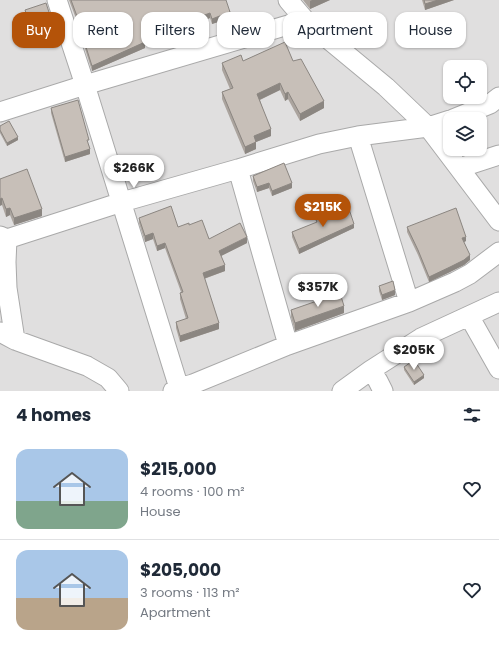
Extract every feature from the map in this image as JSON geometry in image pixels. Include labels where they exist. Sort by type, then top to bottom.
[{"type":"street","points":[[57,0],[122,202],[187,388],[288,345],[409,302],[470,274],[499,252]]},
{"type":"street","points":[[288,0],[298,12]]},
{"type":"street","points":[[0,112],[85,85],[283,26]]},
{"type":"street","points":[[339,48],[386,86],[428,126],[499,221]]},
{"type":"street","points":[[470,112],[490,104],[499,97]]},
{"type":"street","points":[[119,391],[108,378],[87,366],[8,336],[6,262],[3,238],[122,202],[238,170],[319,144],[358,136],[428,126],[443,122]]},
{"type":"street","points":[[358,136],[409,302]]},
{"type":"street","points":[[459,168],[499,155]]},
{"type":"street","points":[[238,170],[288,345]]},
{"type":"street","points":[[342,391],[370,370],[421,338],[499,302]]},
{"type":"street","points":[[469,316],[499,369]]},
{"type":"street","points":[[370,370],[383,391]]},
{"type":"shaded area","points":[[0,0],[499,0],[499,391],[0,391]]},
{"type":"building","points":[[71,0],[226,0],[230,12],[217,12],[217,17],[212,19],[209,12],[141,12],[141,44],[133,47],[133,12],[75,12]]},
{"type":"building","points":[[424,0],[438,0],[425,4]]},
{"type":"building","points":[[46,3],[49,12],[26,12],[25,10]]},
{"type":"building","points":[[283,43],[283,48],[288,48],[293,61],[301,59],[324,101],[300,114],[288,92],[285,94],[280,83],[257,94],[271,129],[254,136],[256,142],[245,147],[222,92],[233,88],[222,63],[241,55],[243,61],[272,48],[275,48],[275,47]]},
{"type":"building","points":[[86,48],[132,48],[92,66]]},
{"type":"building","points":[[78,100],[90,149],[65,157],[51,108]]},
{"type":"building","points":[[9,121],[18,137],[7,143],[0,130],[0,126]]},
{"type":"building","points":[[284,163],[292,183],[272,191],[269,183],[257,187],[253,176]]},
{"type":"building","points":[[27,169],[42,209],[14,218],[10,208],[6,209],[2,198],[0,199],[0,179]]},
{"type":"building","points":[[171,206],[178,227],[202,220],[209,239],[240,223],[247,237],[219,251],[225,265],[203,273],[219,323],[180,336],[176,322],[188,318],[180,293],[183,292],[165,243],[157,246],[153,233],[145,236],[139,218]]},
{"type":"building","points":[[456,208],[466,237],[462,238],[470,255],[464,260],[429,277],[407,227]]},
{"type":"building","points":[[349,209],[354,224],[299,249],[292,232],[317,222],[316,220]]},
{"type":"building","points":[[393,281],[395,290],[382,295],[379,286]]},
{"type":"building","points":[[340,293],[344,306],[295,323],[291,310]]},
{"type":"building","points":[[414,360],[424,375],[414,382],[404,367]]}]
